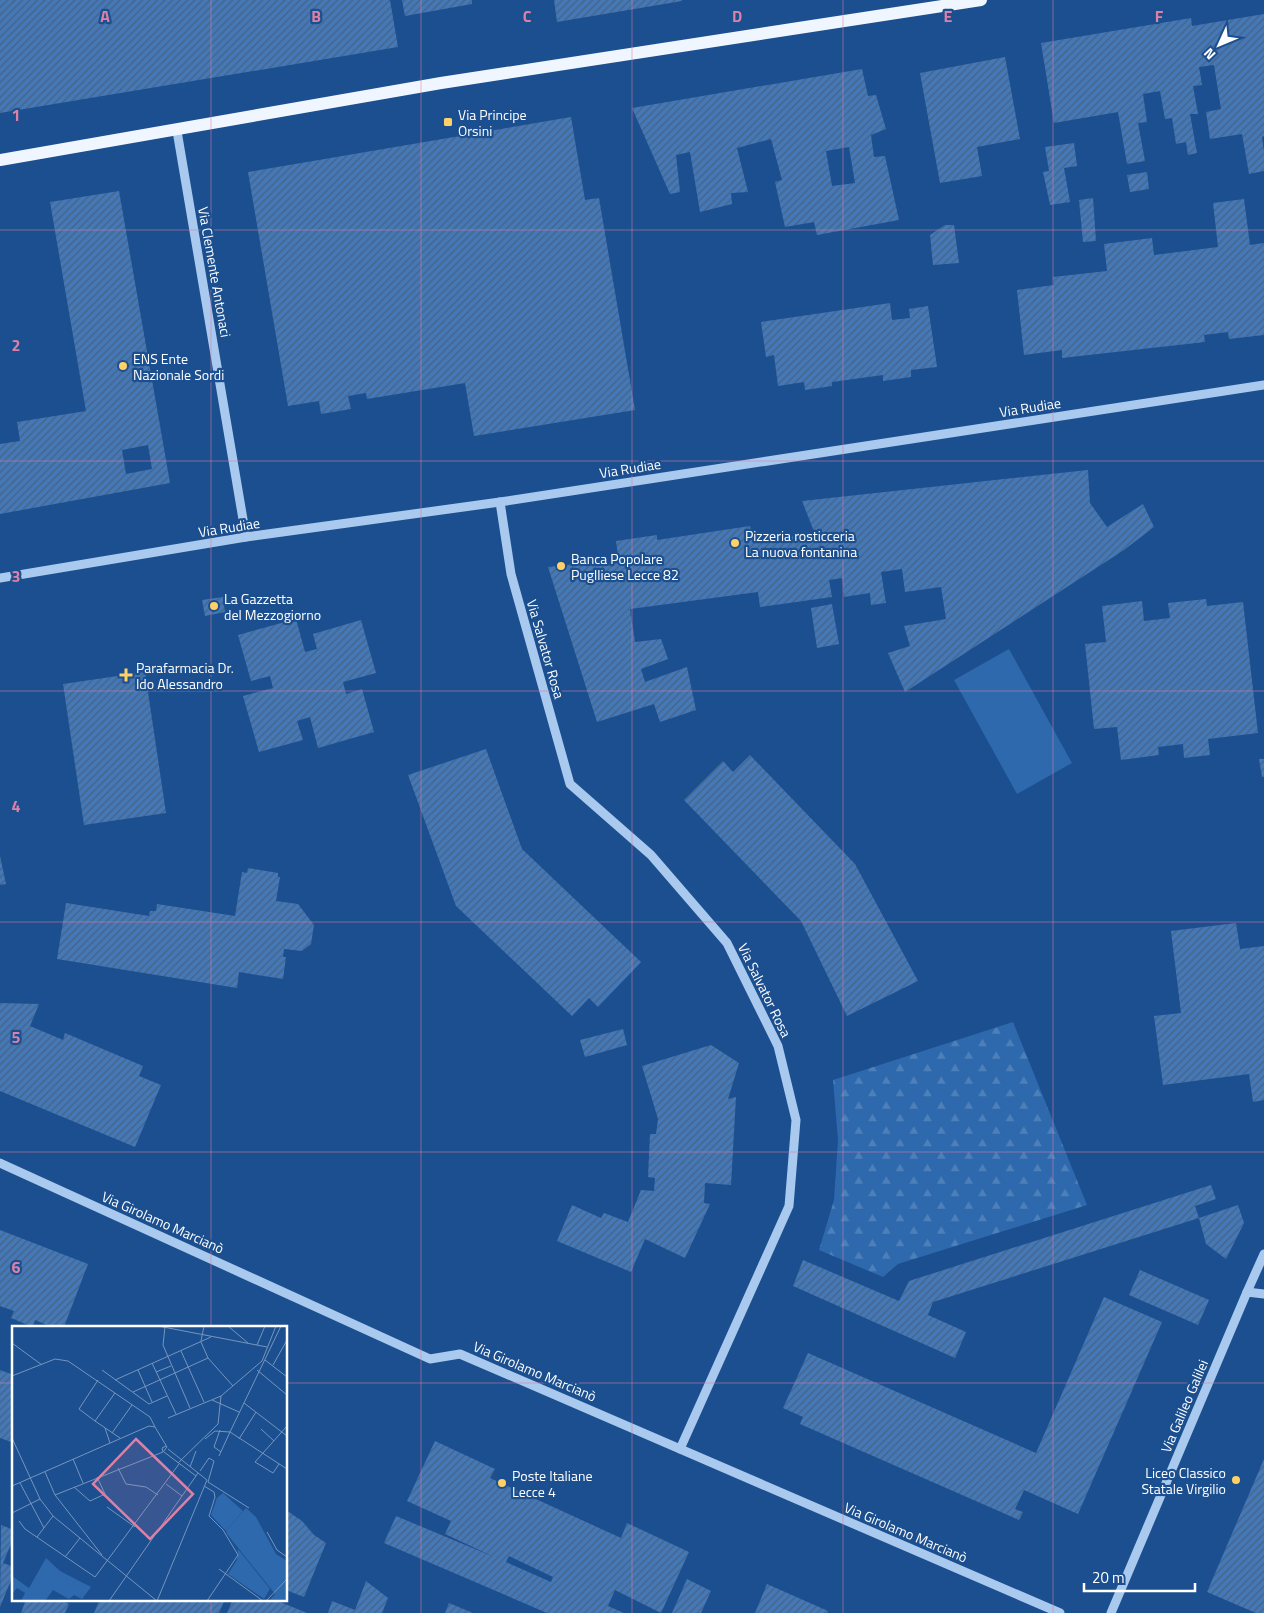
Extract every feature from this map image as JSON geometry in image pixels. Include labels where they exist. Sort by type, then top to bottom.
[{"type":"main road","points":[[0,160],[441,83],[981,0]]},
{"type":"street","name":"Via Clemente Antonaci","points":[[177,130],[246,537]]},
{"type":"street","name":"Via Rudiae","points":[[0,578],[246,537],[500,502],[1264,385]]},
{"type":"street","name":"Via Salvator Rosa","points":[[500,502],[511,574],[570,784],[651,855],[727,942],[778,1046],[796,1120],[789,1206],[680,1449]]},
{"type":"street","name":"Via Girolamo Marcianò","points":[[0,1163],[430,1358],[460,1354],[1060,1613]]},
{"type":"street","name":"Via Galileo Galilei","points":[[1111,1613],[1264,1254]]},
{"type":"street","points":[[1247,1292],[1264,1294]]},
{"type":"green space","points":[[1009,649],[1072,763],[1017,794],[954,680]]},
{"type":"green space","points":[[1013,1022],[1087,1205],[898,1264],[883,1277],[819,1250],[834,1200],[838,1140],[833,1080]]},
{"type":"building","points":[[0,0],[390,0],[398,47],[0,113]]},
{"type":"building","points":[[402,0],[472,0],[472,4],[405,16]]},
{"type":"building","points":[[554,0],[682,0],[682,1],[557,22]]},
{"type":"building","points":[[1264,14],[1264,136],[1262,137],[1264,171],[1249,174],[1242,134],[1210,139],[1206,112],[1221,109],[1214,65],[1199,67],[1202,85],[1193,86],[1198,114],[1190,114],[1197,153],[1188,155],[1186,142],[1176,144],[1172,118],[1165,119],[1160,91],[1143,94],[1147,122],[1138,123],[1145,161],[1127,164],[1118,112],[1054,123],[1041,43],[1191,18],[1192,26]]},
{"type":"building","points":[[1005,57],[1020,139],[977,147],[982,176],[940,183],[920,73]]},
{"type":"building","points":[[862,69],[868,96],[876,95],[886,129],[871,135],[874,157],[885,156],[899,220],[817,235],[814,222],[785,227],[775,182],[782,180],[771,139],[737,148],[748,192],[731,193],[732,204],[700,212],[690,152],[676,155],[680,192],[670,194],[632,108]],"holes":[[[849,147],[855,183],[832,186],[826,151]]]},
{"type":"building","points":[[571,117],[585,200],[599,198],[635,410],[474,436],[465,383],[367,399],[366,393],[348,396],[351,409],[321,414],[319,401],[288,406],[248,172]]},
{"type":"building","points":[[1074,143],[1077,166],[1064,168],[1070,202],[1050,205],[1043,172],[1049,171],[1045,147]]},
{"type":"building","points":[[1147,172],[1149,189],[1130,192],[1127,175]]},
{"type":"building","points":[[119,191],[170,483],[0,514],[0,444],[20,441],[17,422],[86,411],[50,202]],"holes":[[[148,445],[152,469],[126,474],[122,450]]]},
{"type":"building","points":[[1093,198],[1096,241],[1083,242],[1079,200]]},
{"type":"building","points":[[1244,199],[1250,245],[1264,243],[1264,335],[1229,339],[1228,332],[1204,335],[1205,342],[1062,358],[1062,350],[1024,355],[1017,290],[1054,285],[1053,277],[1107,271],[1104,244],[1152,238],[1154,255],[1218,247],[1213,203]]},
{"type":"building","points":[[945,225],[954,225],[959,263],[933,265],[930,235]]},
{"type":"building","points":[[890,303],[892,320],[910,318],[909,309],[928,306],[937,367],[911,370],[911,377],[883,381],[883,375],[832,382],[832,386],[805,390],[804,382],[778,386],[774,355],[766,357],[761,322]]},
{"type":"building","points":[[1088,470],[1090,503],[1107,527],[1143,504],[1154,527],[1124,550],[905,692],[888,653],[910,646],[904,626],[946,619],[941,587],[905,592],[902,569],[881,572],[886,603],[871,605],[870,593],[844,597],[842,578],[829,580],[832,597],[760,607],[758,592],[630,609],[635,642],[661,639],[668,659],[641,669],[645,682],[687,667],[696,710],[660,722],[654,704],[597,722],[548,567],[594,562],[595,566],[619,563],[616,541],[657,535],[657,540],[750,526],[753,540],[815,534],[802,501]]},
{"type":"building","name":"La Gazzetta del Mezzogiorno","points":[[223,597],[225,612],[205,616],[202,600]]},
{"type":"building","points":[[1206,599],[1207,606],[1243,602],[1258,733],[1208,739],[1210,755],[1184,758],[1183,744],[1158,747],[1159,755],[1121,760],[1117,727],[1094,729],[1085,644],[1106,642],[1102,606],[1142,601],[1144,621],[1170,618],[1168,603]]},
{"type":"building","points":[[832,604],[839,644],[817,648],[811,608]]},
{"type":"building","points":[[296,619],[305,652],[317,649],[313,634],[361,620],[376,673],[343,682],[346,694],[362,689],[374,732],[318,748],[310,717],[297,721],[303,740],[259,752],[243,696],[273,688],[270,676],[251,681],[238,635]]},
{"type":"building","points":[[145,672],[166,813],[84,825],[63,684]]},
{"type":"building","points":[[486,749],[522,849],[641,962],[598,1007],[589,998],[572,1016],[456,906],[408,775]]},
{"type":"building","points":[[750,755],[855,864],[918,981],[847,1016],[801,921],[684,800],[723,761],[733,772]]},
{"type":"building","points":[[1259,759],[1264,759],[1264,777],[1262,777]]},
{"type":"building","points":[[0,856],[6,884],[0,885]]},
{"type":"building","points":[[248,868],[278,873],[278,877],[280,877],[276,901],[298,904],[314,925],[311,944],[302,951],[284,949],[283,957],[286,957],[283,979],[239,972],[237,988],[57,959],[66,903],[149,916],[150,911],[156,911],[157,904],[235,916],[242,872],[247,873]]},
{"type":"building","points":[[1236,923],[1240,949],[1264,946],[1264,1100],[1253,1102],[1249,1074],[1163,1085],[1154,1016],[1181,1013],[1171,931]]},
{"type":"building","points":[[0,1003],[39,1004],[30,1026],[63,1040],[65,1033],[143,1066],[139,1076],[161,1085],[135,1147],[0,1091]]},
{"type":"building","points":[[623,1029],[627,1045],[585,1057],[580,1040]]},
{"type":"building","points":[[711,1045],[739,1063],[728,1099],[736,1097],[731,1185],[705,1183],[704,1203],[710,1204],[685,1258],[645,1239],[631,1272],[557,1241],[572,1205],[601,1218],[604,1213],[628,1222],[641,1190],[654,1191],[655,1178],[648,1177],[650,1134],[656,1134],[658,1119],[642,1066]]},
{"type":"building","points":[[1211,1185],[1216,1199],[1195,1206],[1199,1218],[933,1302],[928,1315],[966,1332],[955,1358],[793,1286],[803,1260],[899,1301],[909,1281]]},
{"type":"building","points":[[1238,1205],[1244,1223],[1226,1259],[1206,1244],[1199,1218]]},
{"type":"building","points":[[0,1230],[88,1264],[64,1326],[50,1326],[35,1320],[33,1326],[31,1326],[11,1318],[14,1311],[0,1306]]},
{"type":"building","points":[[1140,1270],[1209,1300],[1198,1325],[1129,1295]]},
{"type":"building","points":[[1104,1297],[1162,1322],[1078,1514],[1024,1490],[1015,1509],[1023,1512],[1019,1520],[800,1424],[803,1417],[783,1408],[808,1353],[1036,1453]]},
{"type":"building","points":[[0,1370],[12,1374],[12,1442],[0,1438]]},
{"type":"building","points":[[435,1441],[495,1469],[490,1478],[621,1538],[627,1523],[689,1552],[661,1613],[615,1590],[608,1606],[624,1613],[547,1613],[384,1543],[396,1516],[494,1557],[445,1534],[451,1521],[407,1501]],"holes":[[[509,1556],[553,1577],[551,1582],[506,1562]]]},
{"type":"building","points":[[1264,1459],[1264,1613],[1256,1613],[1207,1592]]},
{"type":"building","points":[[288,1511],[302,1521],[314,1535],[326,1543],[304,1597],[288,1591]]},
{"type":"building","points":[[1,1525],[12,1529],[12,1542],[3,1563],[12,1566],[12,1578],[0,1607]]},
{"type":"building","points":[[687,1579],[711,1591],[701,1613],[672,1613]]},
{"type":"building","points":[[366,1581],[388,1598],[382,1613],[328,1613],[332,1601],[355,1610]]},
{"type":"building","points":[[767,1584],[828,1611],[827,1613],[755,1613]]},
{"type":"building","points":[[26,1600],[60,1600],[69,1604],[65,1613],[21,1613]]},
{"type":"building","points":[[100,1600],[225,1600],[219,1613],[94,1613]]},
{"type":"building","points":[[233,1600],[275,1600],[307,1613],[227,1613]]},
{"type":"building","points":[[449,1603],[473,1613],[445,1613]]},
{"type":"place","name":"Via Principe Orsini","points":[[448,122]]},
{"type":"place","name":"ENS Ente Nazionale Sordi","points":[[123,366]]},
{"type":"place","name":"Pizzeria rosticceria La nuova fontanina","points":[[735,543]]},
{"type":"place","name":"Banca Popolare Puglliese Lecce 82","points":[[561,566]]},
{"type":"place","name":"La Gazzetta del Mezzogiorno","points":[[214,606]]},
{"type":"place","name":"Parafarmacia Dr. Ido Alessandro","points":[[126,675]]},
{"type":"place","name":"Liceo Classico Statale Virgilio","points":[[1236,1480]]},
{"type":"place","name":"Poste Italiane Lecce 4","points":[[502,1483]]}]
